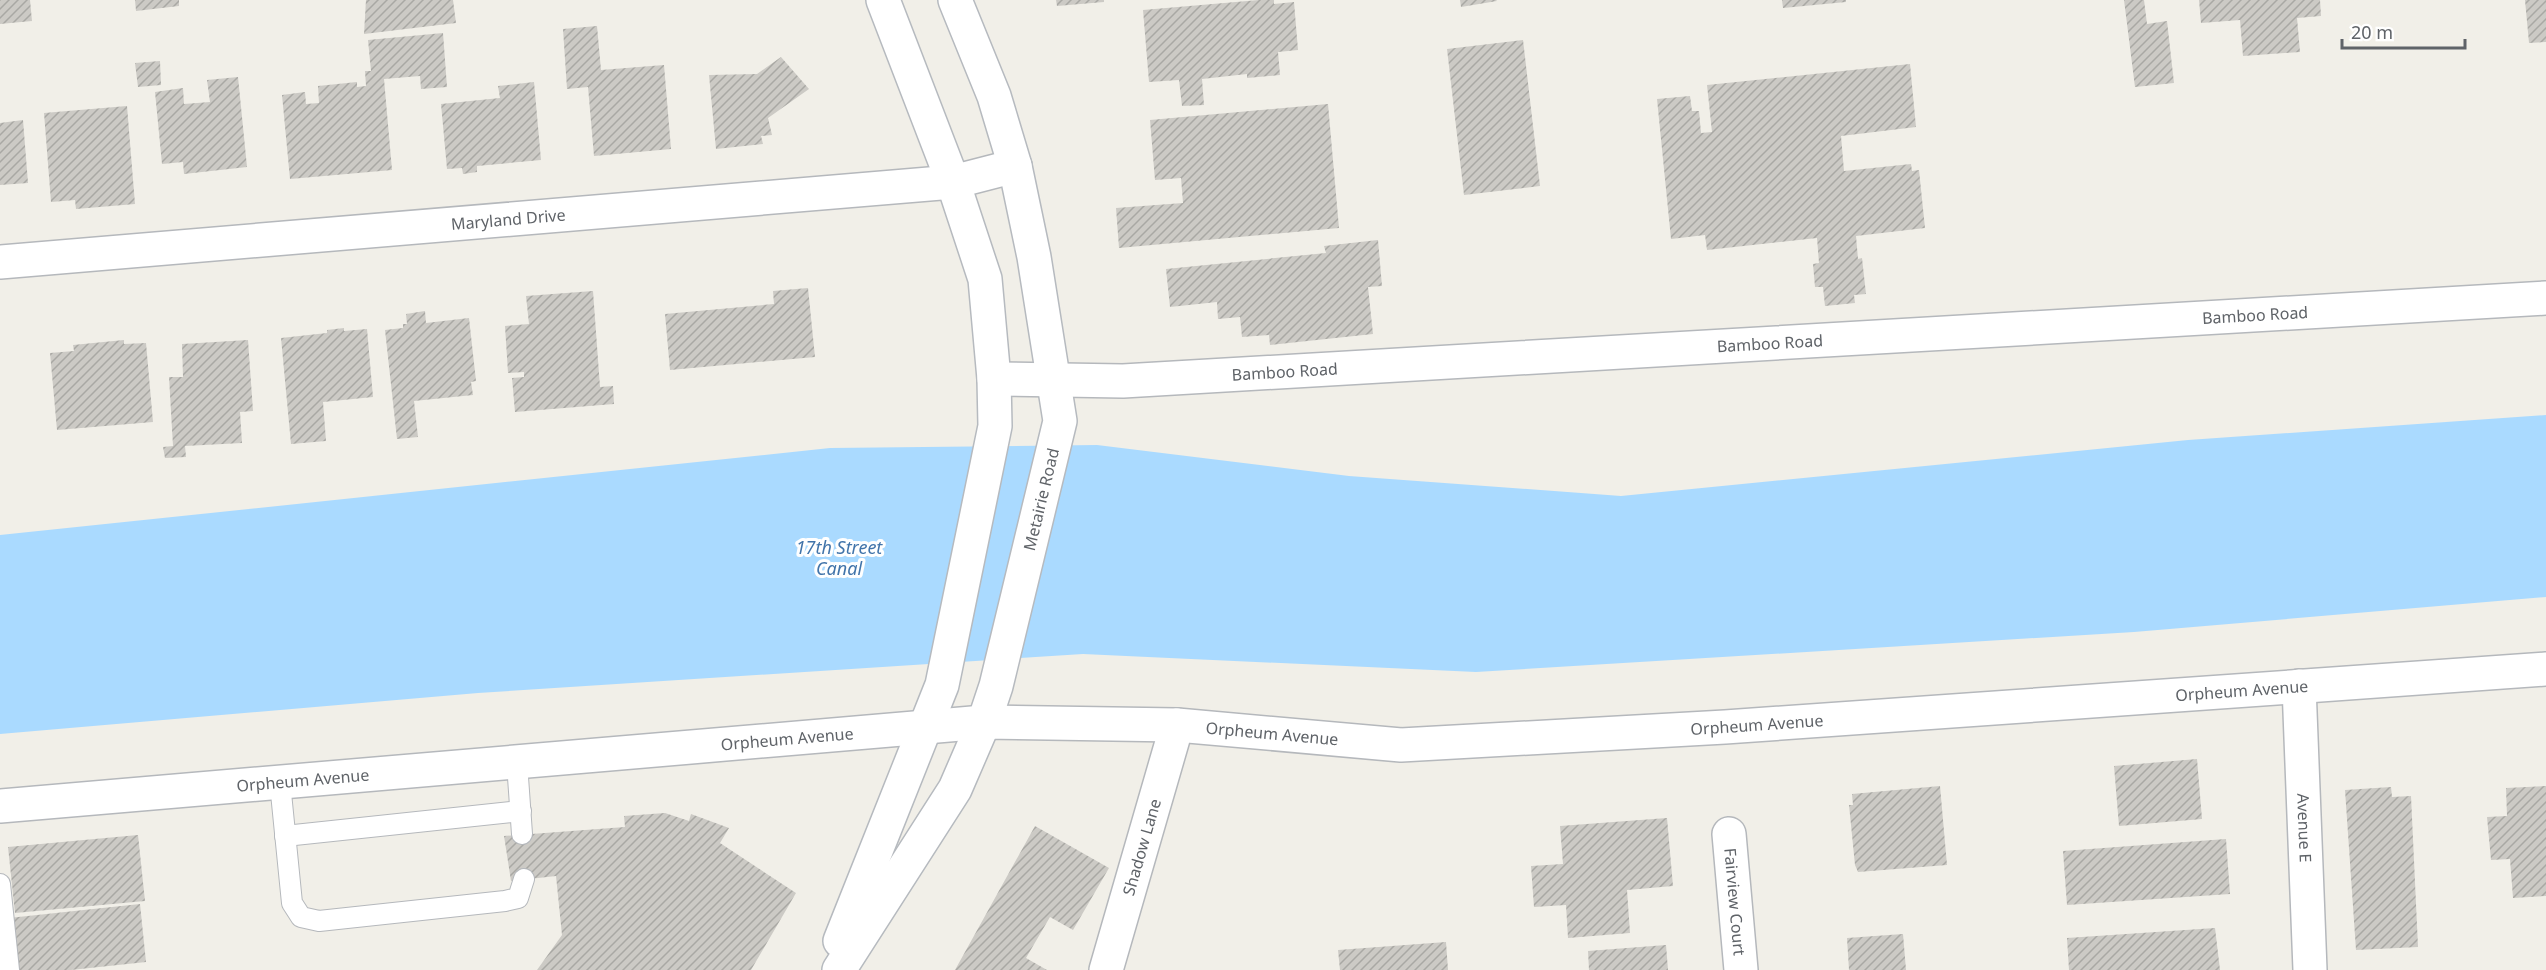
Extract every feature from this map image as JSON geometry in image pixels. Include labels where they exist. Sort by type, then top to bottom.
[{"type":"street","points":[[828,970],[942,685],[995,426],[994,379],[985,279],[953,182],[883,0]]},
{"type":"street","name":"Metairie Road","points":[[839,970],[955,789],[984,722],[996,686],[1060,422],[1034,257],[1015,166],[994,96],[955,0]]},
{"type":"street","name":"Maryland Drive","points":[[0,262],[953,182],[1015,166]]},
{"type":"street","name":"Bamboo Road","points":[[994,379],[1053,382],[1123,381],[2546,298]]},
{"type":"street","name":"Orpheum Avenue","points":[[0,806],[984,722],[1177,725],[1401,745],[1737,726],[2546,669]]},
{"type":"street","name":"Avenue E","points":[[2299,686],[2310,970]]},
{"type":"street","name":"Shadow Lane","points":[[1106,970],[1177,725]]},
{"type":"street","name":"Fairview Court","points":[[1729,834],[1741,970]]},
{"type":"lane","points":[[517,763],[522,834]]},
{"type":"lane","points":[[280,783],[292,903],[302,917],[319,921],[505,901],[518,898],[524,879]]},
{"type":"lane","points":[[285,836],[521,812]]},
{"type":"lane","points":[[0,884],[9,970]]},
{"type":"water","name":"17th Street Canal","points":[[2546,415],[2546,597],[2134,632],[1476,672],[1083,654],[478,693],[0,734],[0,535],[830,448],[1097,445],[1349,476],[1621,496],[2188,440]]},
{"type":"building","points":[[0,0],[30,0],[32,21],[0,24]]},
{"type":"building","points":[[135,0],[179,0],[179,6],[136,11]]},
{"type":"building","points":[[366,0],[453,0],[456,23],[364,34]]},
{"type":"building","points":[[1056,0],[1104,0],[1104,2],[1057,6]]},
{"type":"building","points":[[1274,0],[1274,4],[1294,2],[1298,50],[1278,52],[1280,75],[1247,78],[1247,74],[1202,79],[1204,105],[1182,106],[1179,80],[1149,82],[1143,10]]},
{"type":"building","points":[[1460,0],[1496,0],[1497,1],[1461,7]]},
{"type":"building","points":[[1782,0],[1846,0],[1846,2],[1783,8]]},
{"type":"building","points":[[2124,0],[2144,0],[2147,24],[2167,21],[2174,83],[2135,87]]},
{"type":"building","points":[[2199,0],[2320,0],[2321,16],[2297,18],[2300,52],[2243,56],[2240,20],[2201,23]]},
{"type":"building","points":[[2525,0],[2546,0],[2546,42],[2529,43]]},
{"type":"building","points":[[597,26],[601,70],[664,65],[671,149],[594,156],[588,87],[567,89],[563,29]]},
{"type":"building","points":[[443,33],[447,87],[421,89],[420,76],[384,79],[392,170],[290,179],[282,95],[305,92],[306,104],[319,103],[318,86],[357,82],[357,87],[366,86],[365,71],[371,71],[368,40]]},
{"type":"building","points":[[1523,40],[1540,186],[1464,195],[1447,49]]},
{"type":"building","points":[[781,57],[809,89],[768,118],[772,135],[761,136],[763,144],[716,149],[709,75],[757,74]]},
{"type":"building","points":[[160,61],[161,85],[138,87],[135,63]]},
{"type":"building","points":[[1910,64],[1916,127],[1841,136],[1844,171],[1911,164],[1912,171],[1919,170],[1925,228],[1856,236],[1858,259],[1862,258],[1866,294],[1854,295],[1855,303],[1825,306],[1823,287],[1815,287],[1813,264],[1819,263],[1817,238],[1707,250],[1705,235],[1671,239],[1657,99],[1690,96],[1692,111],[1699,111],[1701,133],[1712,132],[1707,85]]},
{"type":"building","points":[[238,77],[247,167],[184,174],[183,162],[162,164],[155,92],[183,88],[184,104],[210,102],[207,80]]},
{"type":"building","points":[[534,82],[541,160],[477,166],[477,172],[463,174],[462,168],[447,169],[441,104],[500,98],[498,86]]},
{"type":"building","points":[[1328,104],[1339,228],[1119,248],[1116,208],[1183,203],[1181,178],[1155,180],[1150,120]]},
{"type":"building","points":[[127,106],[135,204],[76,209],[75,200],[51,202],[44,113]]},
{"type":"building","points":[[23,120],[28,183],[0,185],[0,123]]},
{"type":"building","points":[[1378,240],[1382,286],[1368,287],[1373,334],[1270,345],[1269,335],[1242,337],[1240,317],[1218,319],[1217,302],[1170,307],[1166,269],[1326,253],[1324,246]]},
{"type":"building","points":[[808,288],[815,357],[670,370],[665,314],[774,304],[773,291]]},
{"type":"building","points":[[593,291],[600,387],[613,386],[614,404],[515,412],[512,378],[524,377],[524,372],[508,373],[505,326],[529,324],[526,296]]},
{"type":"building","points":[[425,311],[426,323],[469,318],[476,381],[471,382],[473,395],[414,401],[418,437],[397,439],[385,330],[403,328],[403,324],[407,324],[406,314]]},
{"type":"building","points":[[344,328],[344,331],[367,329],[373,397],[323,402],[326,441],[291,444],[281,338],[327,333],[327,330]]},
{"type":"building","points":[[124,340],[124,344],[146,343],[153,422],[57,430],[50,353],[74,351],[73,345]]},
{"type":"building","points":[[248,340],[253,411],[240,412],[242,443],[185,446],[186,457],[165,458],[163,447],[173,446],[169,377],[183,377],[182,344]]},
{"type":"building","points":[[2197,759],[2202,819],[2119,826],[2114,766]]},
{"type":"building","points":[[1940,786],[1947,865],[1858,872],[1855,865],[1849,805],[1853,805],[1852,794]]},
{"type":"building","points":[[2546,786],[2546,896],[2513,898],[2510,859],[2491,860],[2487,817],[2507,816],[2506,788]]},
{"type":"building","points":[[2391,787],[2392,797],[2411,796],[2418,947],[2356,950],[2345,790]]},
{"type":"building","points":[[665,813],[689,821],[691,814],[729,828],[720,843],[796,893],[751,970],[537,970],[562,935],[556,876],[511,881],[504,836],[625,827],[624,816]]},
{"type":"building","points":[[1667,818],[1673,886],[1627,890],[1630,933],[1568,938],[1566,905],[1534,907],[1531,866],[1563,864],[1560,826]]},
{"type":"building","points":[[1035,826],[1109,868],[1073,930],[1050,917],[1026,958],[1047,970],[955,970]]},
{"type":"building","points":[[138,835],[145,901],[15,913],[8,847]]},
{"type":"building","points":[[2226,839],[2230,894],[2067,905],[2063,851]]},
{"type":"building","points":[[140,904],[146,962],[71,970],[14,970],[9,918]]},
{"type":"building","points":[[2215,928],[2220,970],[2069,970],[2067,938]]},
{"type":"building","points":[[1903,934],[1906,970],[1849,970],[1847,938]]},
{"type":"building","points":[[1446,942],[1448,970],[1340,970],[1338,950]]},
{"type":"building","points":[[1666,945],[1668,970],[1589,970],[1588,951]]}]
